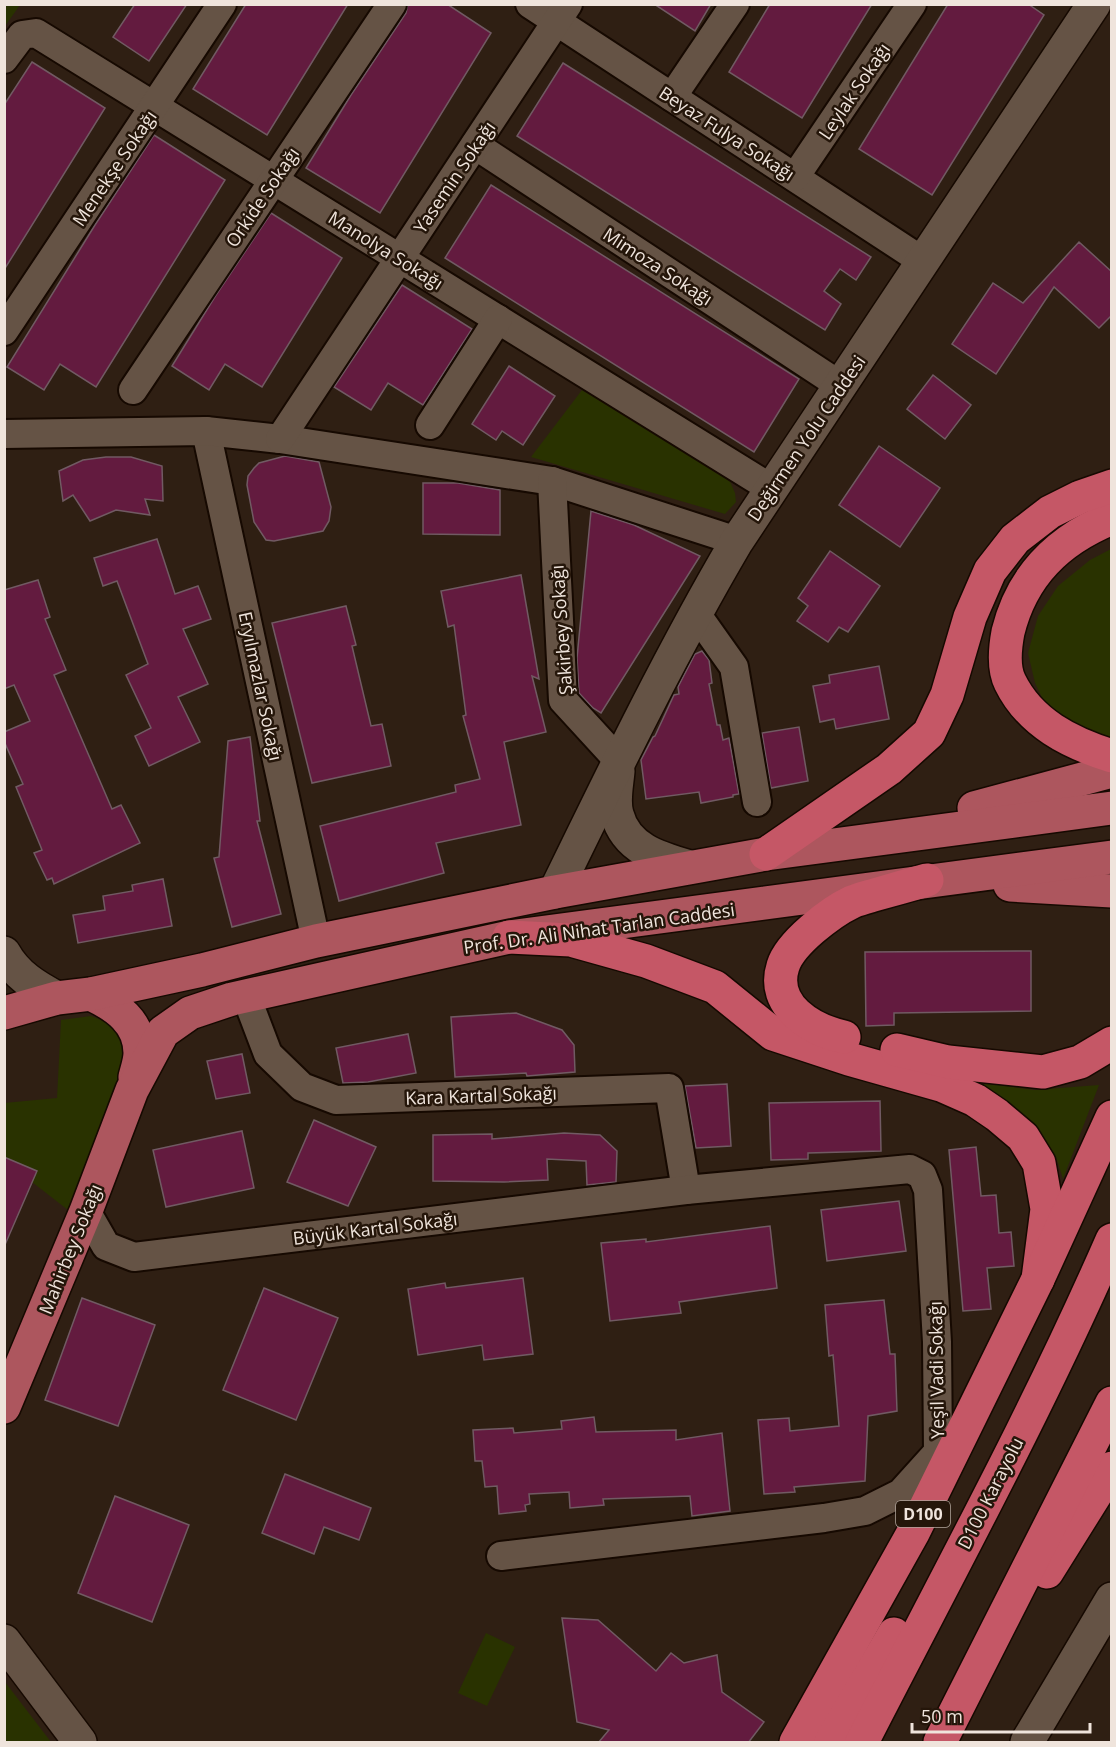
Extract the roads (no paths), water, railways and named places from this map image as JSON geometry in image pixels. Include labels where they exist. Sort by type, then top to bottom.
[{"type":"highway","points":[[766,854],[889,770],[929,733],[947,695],[970,617],[990,571],[1015,539],[1050,512],[1112,486]]},
{"type":"highway","points":[[1112,518],[1083,532],[1060,547],[1031,578],[1022,591],[1013,617],[1006,640],[1005,656],[1010,682],[1035,716],[1061,735],[1112,756]]},
{"type":"highway","points":[[927,880],[852,902],[801,938],[783,965],[781,980],[783,994],[790,1008],[804,1021],[826,1033],[948,1062],[1043,1072],[1080,1062],[1112,1043]]},
{"type":"highway","points":[[509,937],[571,940],[646,961],[715,987],[773,1034],[849,1059],[932,1082],[975,1100],[1023,1137],[1039,1163],[1047,1209],[1038,1279]]},
{"type":"highway","points":[[1038,1279],[1112,1117]]},
{"type":"highway","name":"D100 Karayolu","points":[[862,1743],[1001,1472],[1112,1240]]},
{"type":"highway","name":"D100","points":[[796,1743],[909,1541],[945,1455],[1038,1279]]},
{"type":"highway","points":[[945,1734],[1112,1403]]},
{"type":"highway","points":[[945,1734],[1112,1468]]},
{"type":"highway","points":[[831,1743],[904,1616],[1001,1472]]},
{"type":"main road","points":[[847,842],[1112,771]]},
{"type":"main road","points":[[847,842],[1112,808]]},
{"type":"main road","name":"Prof. Dr. Ali Nihat Tarlan Caddesi","points":[[4,1013],[57,998],[91,994],[202,970],[316,941],[555,892],[690,867],[847,842]]},
{"type":"main road","name":"Prof. Dr. Ali Nihat Tarlan Caddesi","points":[[132,1090],[163,1032],[190,1013],[246,996],[509,937],[1112,857]]},
{"type":"main road","points":[[927,880],[1112,891]]},
{"type":"main road","points":[[91,994],[113,1005],[127,1018],[136,1031],[140,1053],[132,1090]]},
{"type":"main road","name":"Mahirbey Sokağı","points":[[4,1407],[86,1211],[132,1090]]},
{"type":"street","name":"Menekşe Sokağı","points":[[4,331],[222,4]]},
{"type":"street","name":"Orkide Sokağı","points":[[133,390],[392,4]]},
{"type":"street","name":"Beyaz Fulya Sokağı","points":[[530,4],[562,13],[672,97],[924,262]]},
{"type":"street","points":[[672,97],[735,4]]},
{"type":"street","name":"Leylak Sokağı","points":[[795,177],[912,4]]},
{"type":"street","name":"Değirmen Yolu Caddesi","points":[[555,892],[618,760],[695,612],[737,541],[924,262],[1089,6]]},
{"type":"street","name":"Yasemin Sokağı","points":[[280,439],[562,13]]},
{"type":"street","name":"Manolya Sokağı","points":[[4,59],[22,35],[36,33],[772,489]]},
{"type":"street","name":"Mimoza Sokağı","points":[[475,145],[841,386]]},
{"type":"street","points":[[430,425],[498,319]]},
{"type":"street","points":[[4,434],[206,431],[280,439],[552,481],[737,541]]},
{"type":"street","name":"Eryılmazlar Sokağı","points":[[206,431],[316,941]]},
{"type":"street","name":"Şakirbey Sokağı","points":[[552,481],[563,700],[618,760]]},
{"type":"street","points":[[695,612],[734,667],[757,802]]},
{"type":"street","points":[[618,760],[616,812],[623,830],[635,844],[656,857],[690,867]]},
{"type":"street","points":[[4,953],[18,973],[57,998]]},
{"type":"street","name":"Kara Kartal Sokağı","points":[[246,996],[268,1054],[302,1087],[336,1100],[669,1088],[686,1190]]},
{"type":"street","name":"Yeşil Vadi Sokağı","points":[[501,1556],[824,1518],[865,1511],[901,1493],[945,1455],[928,1190],[922,1175],[910,1169],[686,1190]]},
{"type":"street","name":"Büyük Kartal Sokağı","points":[[86,1211],[106,1246],[134,1257],[686,1190]]},
{"type":"street","points":[[1027,1743],[1112,1599]]},
{"type":"street","points":[[4,1641],[80,1743]]}]
